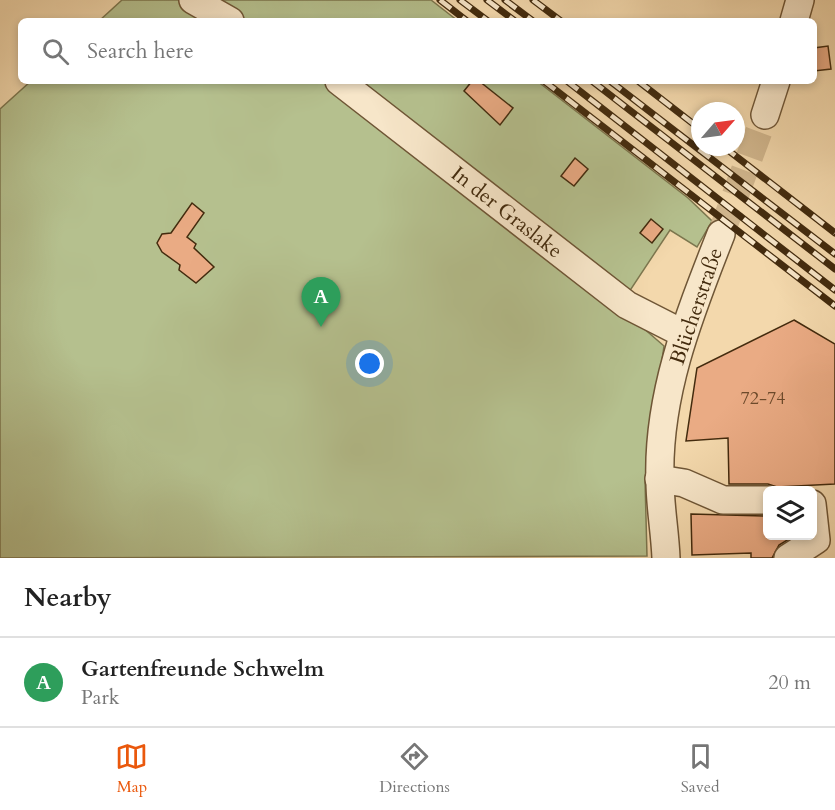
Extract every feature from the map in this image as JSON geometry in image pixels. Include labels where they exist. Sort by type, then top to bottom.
[{"type":"street","points":[[193,0],[225,18]]},
{"type":"street","points":[[795,18],[800,0]]},
{"type":"street","name":"In der Graslake","points":[[343,84],[627,305],[682,333]]},
{"type":"street","points":[[765,115],[775,84]]},
{"type":"street","name":"Blücherstraße","points":[[666,558],[659,479],[666,402],[682,333],[721,234]]},
{"type":"street","points":[[659,479],[684,483],[723,500],[763,500]]},
{"type":"street","points":[[788,558],[825,533],[817,514]]},
{"type":"green space","points":[[122,0],[431,0],[454,18],[102,18]]},
{"type":"green space","points":[[28,84],[541,84],[688,198],[712,221],[697,247],[670,230],[619,307],[664,346],[645,480],[647,556],[0,558],[0,109]]},
{"type":"building","points":[[828,46],[831,69],[817,71],[817,48]]},
{"type":"building","points":[[470,84],[483,84],[513,108],[500,125],[464,91]]},
{"type":"building","points":[[575,158],[588,169],[574,186],[561,176]]},
{"type":"building","points":[[192,203],[204,213],[187,237],[196,244],[194,248],[214,267],[196,283],[179,270],[180,265],[162,252],[157,243],[162,234],[171,233]]},
{"type":"building","points":[[651,219],[663,229],[652,243],[640,233]]},
{"type":"building","points":[[794,320],[835,344],[835,484],[774,486],[729,484],[728,438],[686,441],[697,368]]},
{"type":"building","points":[[691,514],[763,516],[763,540],[787,540],[779,545],[772,558],[751,558],[751,553],[692,555]]},
{"type":"tunnel","points":[[721,234],[765,115]]},
{"type":"railway","points":[[440,0],[463,18]]},
{"type":"railway","points":[[460,0],[484,18]]},
{"type":"railway","points":[[487,0],[511,18]]},
{"type":"railway","points":[[505,0],[529,18]]},
{"type":"railway","points":[[533,0],[557,18]]},
{"type":"railway","points":[[548,84],[835,306]]},
{"type":"railway","points":[[571,84],[835,290]]},
{"type":"railway","points":[[596,84],[835,269]]},
{"type":"railway","points":[[614,84],[835,254]]},
{"type":"railway","points":[[642,84],[691,122]]},
{"type":"railway","points":[[736,156],[835,233]]},
{"type":"place","name":"Gartenfreunde Schwelm","points":[[321,327]]}]
